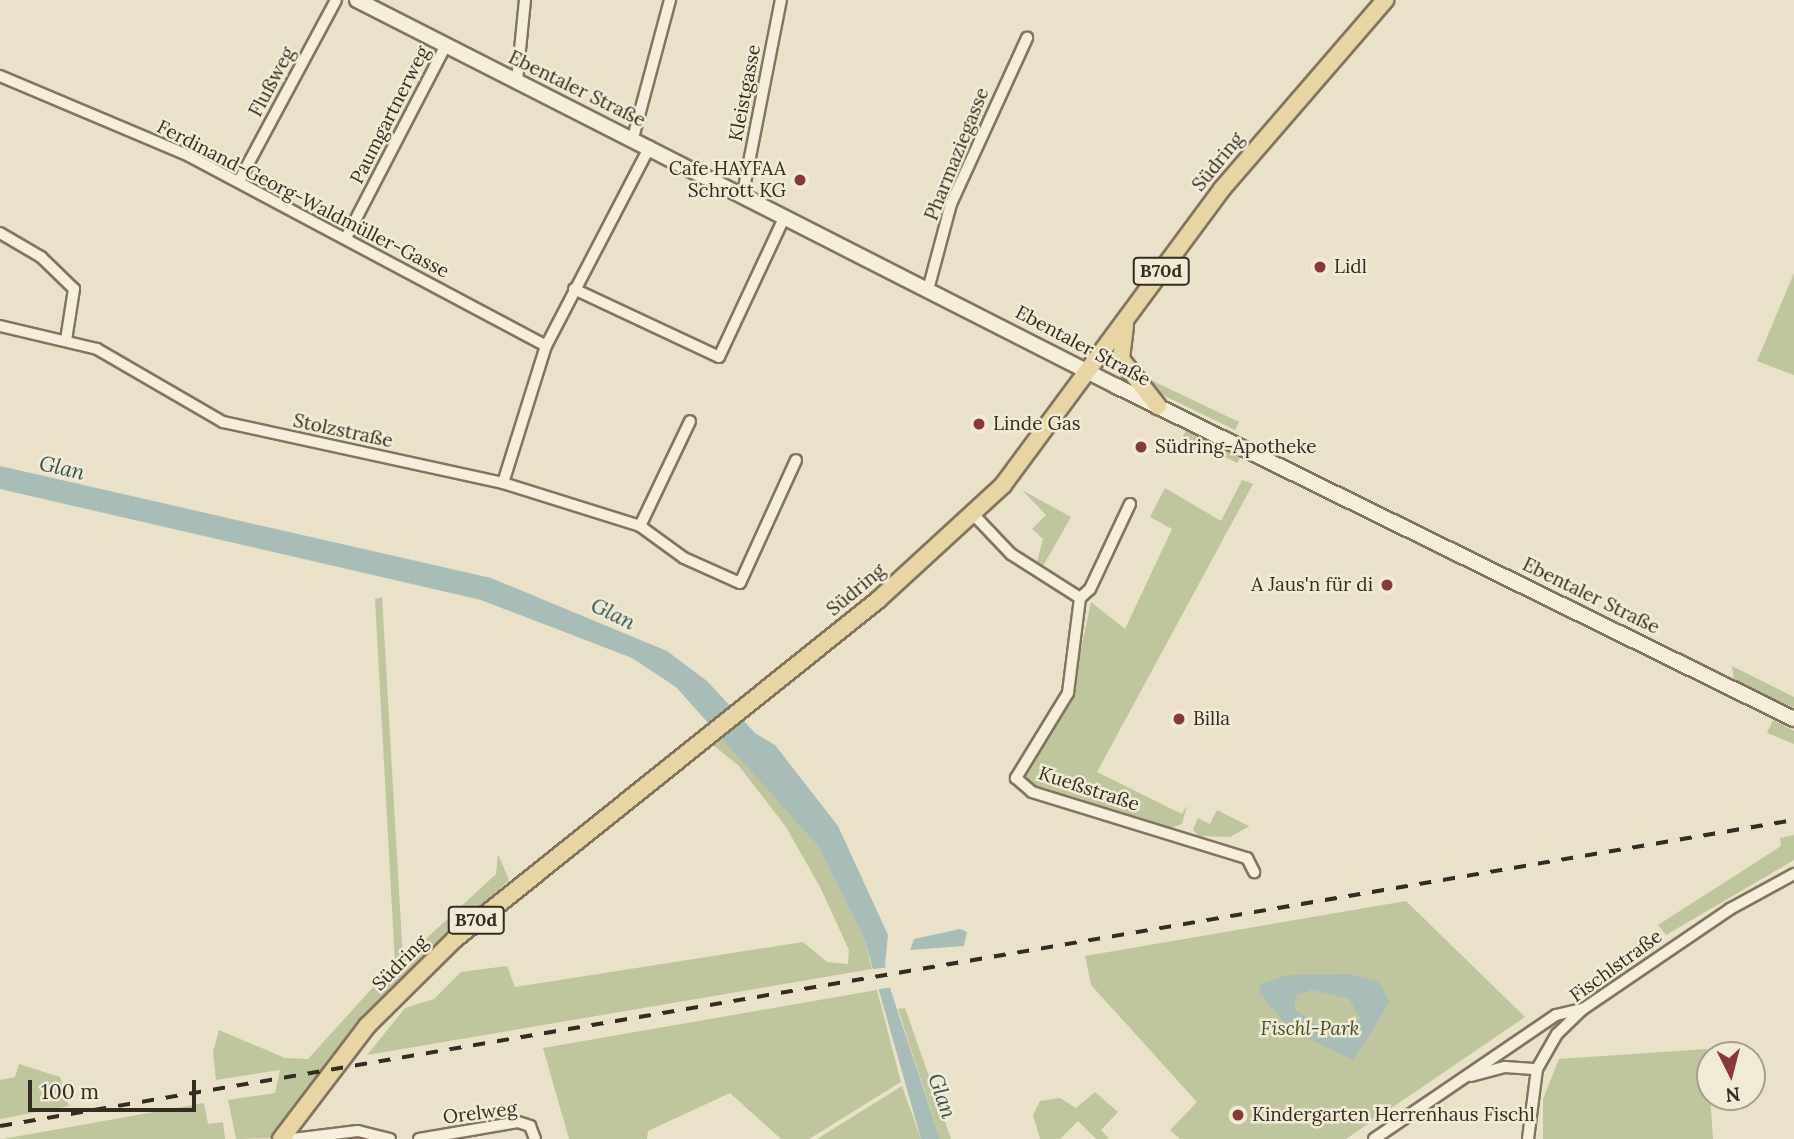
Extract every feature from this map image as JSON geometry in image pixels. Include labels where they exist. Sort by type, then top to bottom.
[{"type":"main road","name":"Ebentaler Straße","points":[[357,0],[929,286],[1158,407],[1794,719]]},
{"type":"main road","name":"Südring","points":[[281,1139],[367,1026],[455,939],[750,704],[973,514],[1027,457],[1222,188],[1385,0]]},
{"type":"main road","points":[[1128,317],[1121,359],[1158,407]]},
{"type":"street","name":"Flußweg","points":[[239,181],[336,0]]},
{"type":"street","points":[[517,80],[525,0]]},
{"type":"street","points":[[633,138],[670,0]]},
{"type":"street","name":"Kleistgasse","points":[[743,193],[781,0]]},
{"type":"street","name":"Pharmaziegasse","points":[[929,286],[951,204],[1027,38]]},
{"type":"street","name":"Paumgartnerweg","points":[[346,238],[446,45]]},
{"type":"street","name":"Ferdinand-Georg-Waldmüller-Gasse","points":[[0,76],[239,181],[546,346]]},
{"type":"street","points":[[503,483],[546,346],[650,146]]},
{"type":"street","points":[[574,289],[719,357],[785,216]]},
{"type":"street","points":[[0,233],[41,257],[74,289],[65,340]]},
{"type":"street","name":"Stolzstraße","points":[[0,326],[65,340],[112,356],[223,422],[503,483],[640,526],[684,558],[740,583],[796,460]]},
{"type":"street","points":[[640,526],[690,421]]},
{"type":"street","name":"Kueßstraße","points":[[1130,504],[1090,589],[1080,598],[1068,693],[1016,778],[1032,793],[1247,858],[1254,872]]},
{"type":"street","points":[[973,514],[1011,554],[1080,598]]},
{"type":"street","name":"Fischlstraße","points":[[1528,1139],[1537,1069],[1557,1034],[1583,1009],[1730,909],[1794,874]]},
{"type":"street","points":[[1374,1139],[1556,1015],[1583,1009]]},
{"type":"street","points":[[1464,1077],[1504,1067],[1537,1069]]},
{"type":"street","name":"Orelweg","points":[[419,1139],[518,1122],[530,1126],[534,1139]]},
{"type":"street","points":[[299,1138],[358,1131],[390,1139]]},
{"type":"green space","points":[[1794,273],[1794,375],[1757,361]]},
{"type":"green space","points":[[1138,374],[1239,422],[1235,430],[1144,386]]},
{"type":"green space","points":[[1187,429],[1241,456],[1237,463],[1183,436]]},
{"type":"green space","points":[[1242,480],[1253,484],[1097,772],[1182,814],[1187,805],[1182,824],[1168,829],[1033,789],[1026,779],[1028,759],[1071,696],[1091,602],[1125,629],[1172,529],[1150,517],[1165,488],[1221,521]]},
{"type":"green space","points":[[1022,490],[1071,517],[1043,566],[1037,562],[1043,539],[1032,529],[1046,515]]},
{"type":"green space","points":[[382,597],[403,960],[496,874],[498,854],[509,880],[373,1007],[272,1138],[236,1139],[228,1100],[275,1093],[280,1070],[216,1080],[213,1052],[219,1030],[285,1058],[308,1059],[395,963],[375,599]]},
{"type":"green space","points":[[1732,666],[1794,697],[1794,708],[1734,680]]},
{"type":"green space","points":[[1773,720],[1794,731],[1794,744],[1767,733]]},
{"type":"green space","points":[[723,737],[817,845],[865,941],[872,969],[367,1055],[405,1008],[434,999],[461,972],[507,966],[515,987],[803,942],[827,962],[848,964],[849,950],[820,887],[786,827],[739,766],[713,745]]},
{"type":"green space","points":[[1217,810],[1250,826],[1230,837],[1199,836],[1193,830],[1198,818],[1210,824]]},
{"type":"green space","points":[[1794,835],[1794,860],[1666,935],[1658,925],[1781,846],[1780,838]]},
{"type":"green space","name":"Fischl-Park","points":[[1406,901],[1525,1017],[1346,1139],[1180,1139],[1170,1130],[1197,1102],[1091,985],[1085,956]]},
{"type":"green space","points":[[877,990],[901,1082],[809,1139],[781,1139],[730,1093],[648,1131],[647,1139],[569,1139],[543,1048]]},
{"type":"green space","points":[[905,1008],[951,1139],[940,1139],[898,1009]]},
{"type":"green space","points":[[1696,1050],[1696,1111],[1711,1111],[1713,1139],[1543,1139],[1543,1099],[1559,1059]]},
{"type":"green space","points":[[19,1064],[60,1077],[69,1106],[0,1119],[0,1080],[15,1077]]},
{"type":"green space","points":[[902,1086],[921,1139],[817,1139]]},
{"type":"green space","points":[[1095,1092],[1118,1112],[1101,1130],[1109,1139],[1096,1139],[1078,1121],[1060,1139],[1040,1139],[1033,1115],[1040,1101],[1060,1098],[1076,1108]]},
{"type":"green space","points":[[204,1103],[208,1124],[223,1122],[225,1139],[3,1139]]},
{"type":"water","points":[[0,466],[491,578],[667,651],[707,681],[755,733],[775,745],[838,826],[888,935],[885,964],[891,991],[940,1139],[921,1139],[865,941],[817,845],[676,687],[632,658],[481,600],[0,489]]},
{"type":"water","points":[[960,929],[967,932],[964,946],[910,950],[914,939]]},
{"type":"water","points":[[1350,974],[1379,982],[1390,1002],[1353,1060],[1290,1030],[1259,992],[1261,984],[1288,975]],"holes":[[[1312,990],[1349,999],[1361,1019],[1340,1031],[1312,1023],[1294,1008],[1296,995]]]},
{"type":"pier","points":[[889,967],[894,987],[873,990],[868,970]]},
{"type":"railway","points":[[0,1126],[1794,820]]},
{"type":"place","name":"Cafe HAYFAA Schrott KG","points":[[800,180]]},
{"type":"place","name":"Lidl","points":[[1320,267]]},
{"type":"place","name":"Linde Gas","points":[[979,424]]},
{"type":"place","name":"Südring-Apotheke","points":[[1141,447]]},
{"type":"place","name":"A Jaus'n für di","points":[[1387,585]]},
{"type":"place","name":"Billa","points":[[1179,719]]},
{"type":"place","name":"Kindergarten Herrenhaus Fischl","points":[[1238,1115]]},
{"type":"water label","name":"Glan","points":[[62,468]]},
{"type":"water label","name":"Glan","points":[[613,614]]},
{"type":"water label","name":"Glan","points":[[942,1096]]}]
